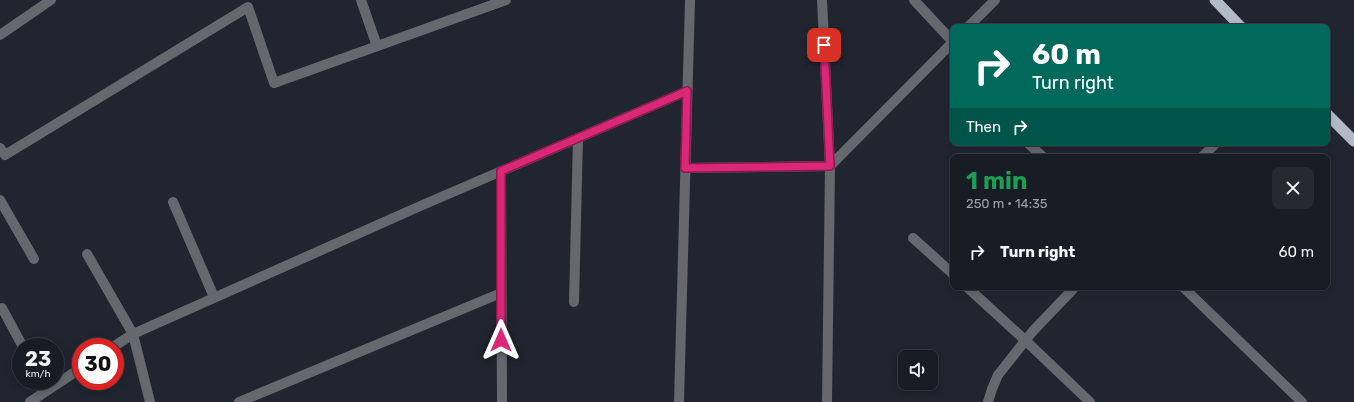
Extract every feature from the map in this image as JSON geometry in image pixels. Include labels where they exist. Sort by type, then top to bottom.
[{"type":"highway","points":[[1215,0],[1238,24]]},
{"type":"highway","points":[[1330,117],[1354,142]]},
{"type":"street","points":[[361,0],[377,46]]},
{"type":"street","points":[[0,148],[5,155],[247,3],[274,83],[506,0]]},
{"type":"street","points":[[679,402],[690,0]]},
{"type":"street","points":[[822,0],[830,166],[827,402]]},
{"type":"street","points":[[914,0],[950,39]]},
{"type":"street","points":[[971,24],[995,0]]},
{"type":"street","points":[[0,35],[45,2]]},
{"type":"street","points":[[685,168],[830,166],[950,45]]},
{"type":"street","points":[[124,340],[133,334],[214,297],[687,91]]},
{"type":"street","points":[[574,302],[578,138]]},
{"type":"street","points":[[1031,146],[1041,154]]},
{"type":"street","points":[[1205,154],[1213,146]]},
{"type":"street","points":[[501,171],[502,402]]},
{"type":"street","points":[[0,200],[34,259]]},
{"type":"street","points":[[173,202],[214,297]]},
{"type":"street","points":[[913,238],[950,271]]},
{"type":"street","points":[[87,254],[133,334],[150,402]]},
{"type":"street","points":[[970,290],[1090,402]]},
{"type":"street","points":[[988,402],[998,375],[1033,331],[1072,290]]},
{"type":"street","points":[[1186,290],[1302,402]]},
{"type":"street","points":[[239,402],[501,293]]},
{"type":"street","points":[[2,308],[19,338]]},
{"type":"street","points":[[30,402],[48,390]]},
{"type":"route","points":[[501,340],[501,171],[687,91],[685,168],[830,166],[824,45]]}]
